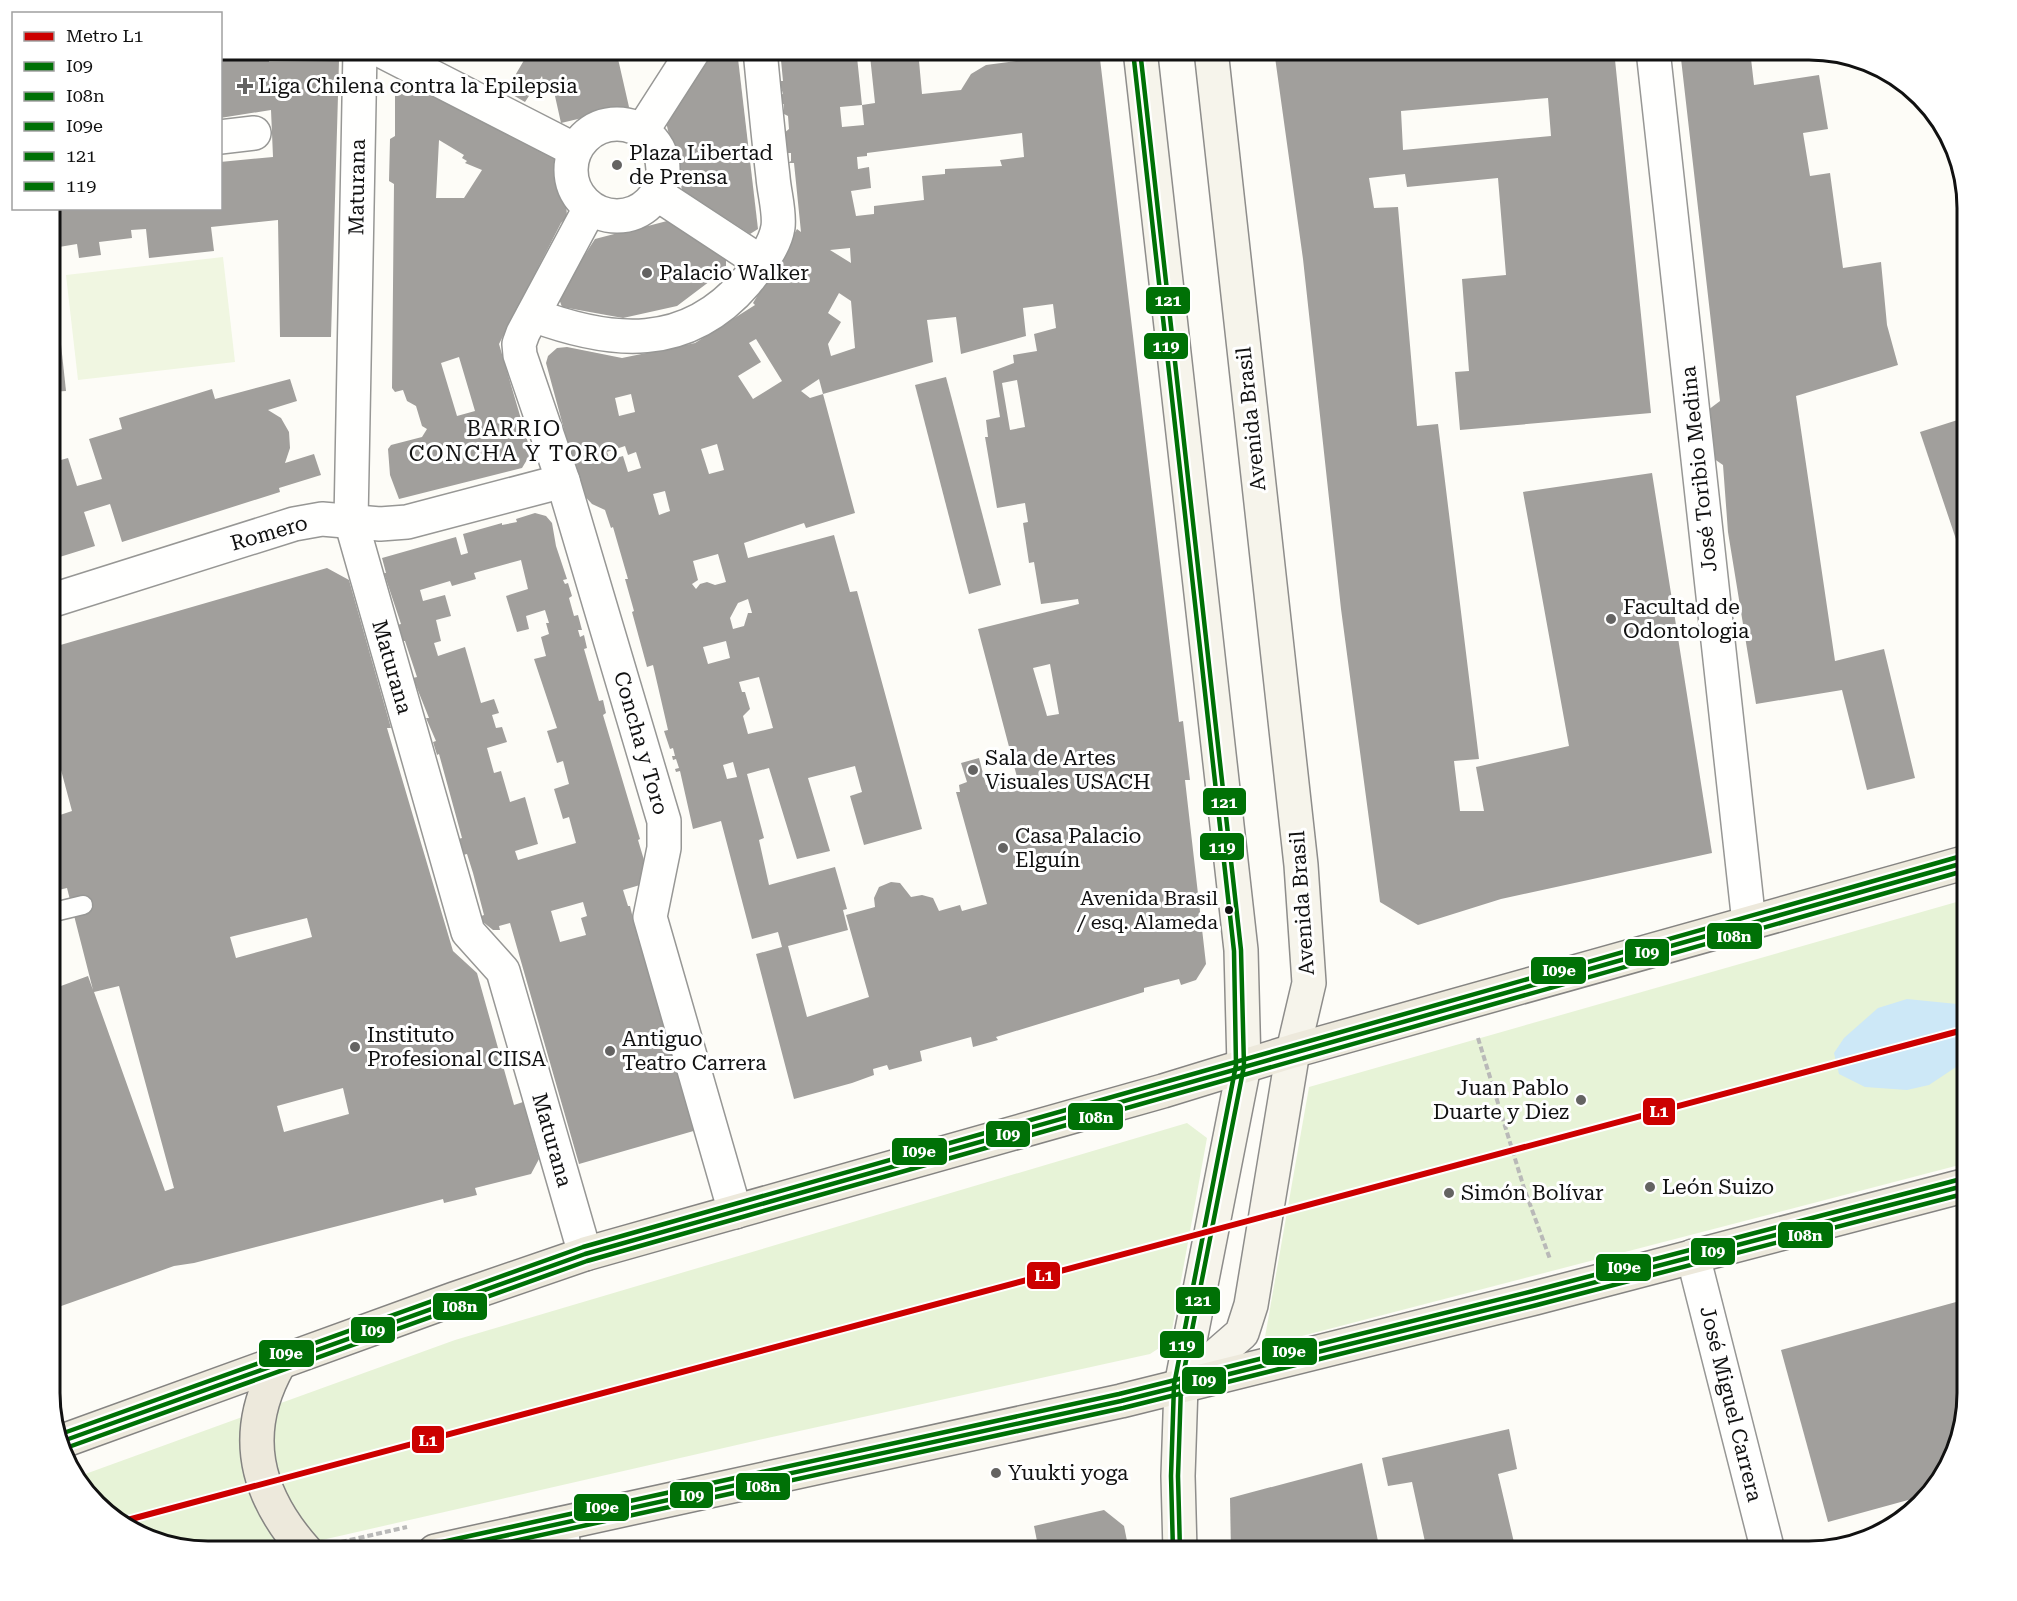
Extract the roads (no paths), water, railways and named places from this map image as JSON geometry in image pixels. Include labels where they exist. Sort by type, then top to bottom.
[{"type":"main road","points":[[1141,60],[1238,913],[1244,1066],[1181,1386],[1178,1476],[1180,1541]]},
{"type":"main road","name":"Avenida Brasil","points":[[1181,1386],[1242,1333],[1251,1305],[1293,1051],[1309,983],[1306,917],[1212,60]]},
{"type":"main road","points":[[68,1439],[454,1299],[585,1254],[1293,1051],[1957,865]]},
{"type":"main road","points":[[533,1541],[563,1538],[1181,1386],[1562,1291],[1957,1188]]},
{"type":"main road","points":[[279,1364],[261,1403],[256,1450],[261,1478],[271,1503],[299,1541]]},
{"type":"street","name":"Maturana","points":[[360,60],[351,521],[468,932],[504,971],[585,1254]]},
{"type":"street","points":[[400,60],[575,150]]},
{"type":"street","points":[[642,131],[688,60]]},
{"type":"street","points":[[533,315],[573,330],[626,338],[658,334],[690,325],[734,296],[762,263],[778,227],[761,60]]},
{"type":"street","name":"José Toribio Medina","points":[[1654,60],[1749,923]]},
{"type":"street","points":[[604,126],[630,126],[642,131],[660,155],[663,174],[657,194],[641,209],[621,216],[600,213],[590,208],[580,199],[572,181],[571,162],[575,150],[592,131],[604,126]]},
{"type":"street","points":[[222,137],[254,133]]},
{"type":"street","points":[[657,194],[762,263]]},
{"type":"street","name":"Concha y Toro","points":[[590,208],[523,333],[520,355],[563,481],[664,821],[664,848],[650,917],[735,1212]]},
{"type":"street","name":"Romero","points":[[60,598],[294,524],[322,519],[380,524],[407,522],[563,481]]},
{"type":"street","name":"José Miguel Carrera","points":[[1693,1256],[1765,1541]]},
{"type":"lane","points":[[60,911],[83,905]]},
{"type":"water","points":[[1907,999],[1957,1004],[1957,1066],[1929,1085],[1907,1090],[1865,1087],[1839,1074],[1834,1053],[1844,1038],[1878,1008]]},
{"type":"metro line","name":"L1","points":[[131,1519],[1957,1032]]},
{"type":"place","name":"Liga Chilena contra la Epilepsia","points":[[245,86]]},
{"type":"place","name":"Plaza Libertad de Prensa","points":[[617,165]]},
{"type":"place","name":"Palacio Walker","points":[[647,273]]},
{"type":"place","name":"Facultad de Odontologia","points":[[1611,619]]},
{"type":"place","name":"Sala de Artes Visuales USACH","points":[[973,770]]},
{"type":"place","name":"Casa Palacio Elguín","points":[[1003,848]]},
{"type":"place","name":"Avenida Brasil / esq. Alameda","points":[[1229,910]]},
{"type":"place","name":"Instituto Profesional CIISA","points":[[355,1047]]},
{"type":"place","name":"Antiguo Teatro Carrera","points":[[610,1051]]},
{"type":"place","name":"Juan Pablo Duarte y Diez","points":[[1581,1100]]},
{"type":"place","name":"León Suizo","points":[[1650,1187]]},
{"type":"place","name":"Simón Bolívar","points":[[1449,1193]]},
{"type":"place","name":"Yuukti yoga","points":[[996,1473]]},
{"type":"district","name":"BARRIO CONCHA Y TORO","points":[[514,440]]}]
